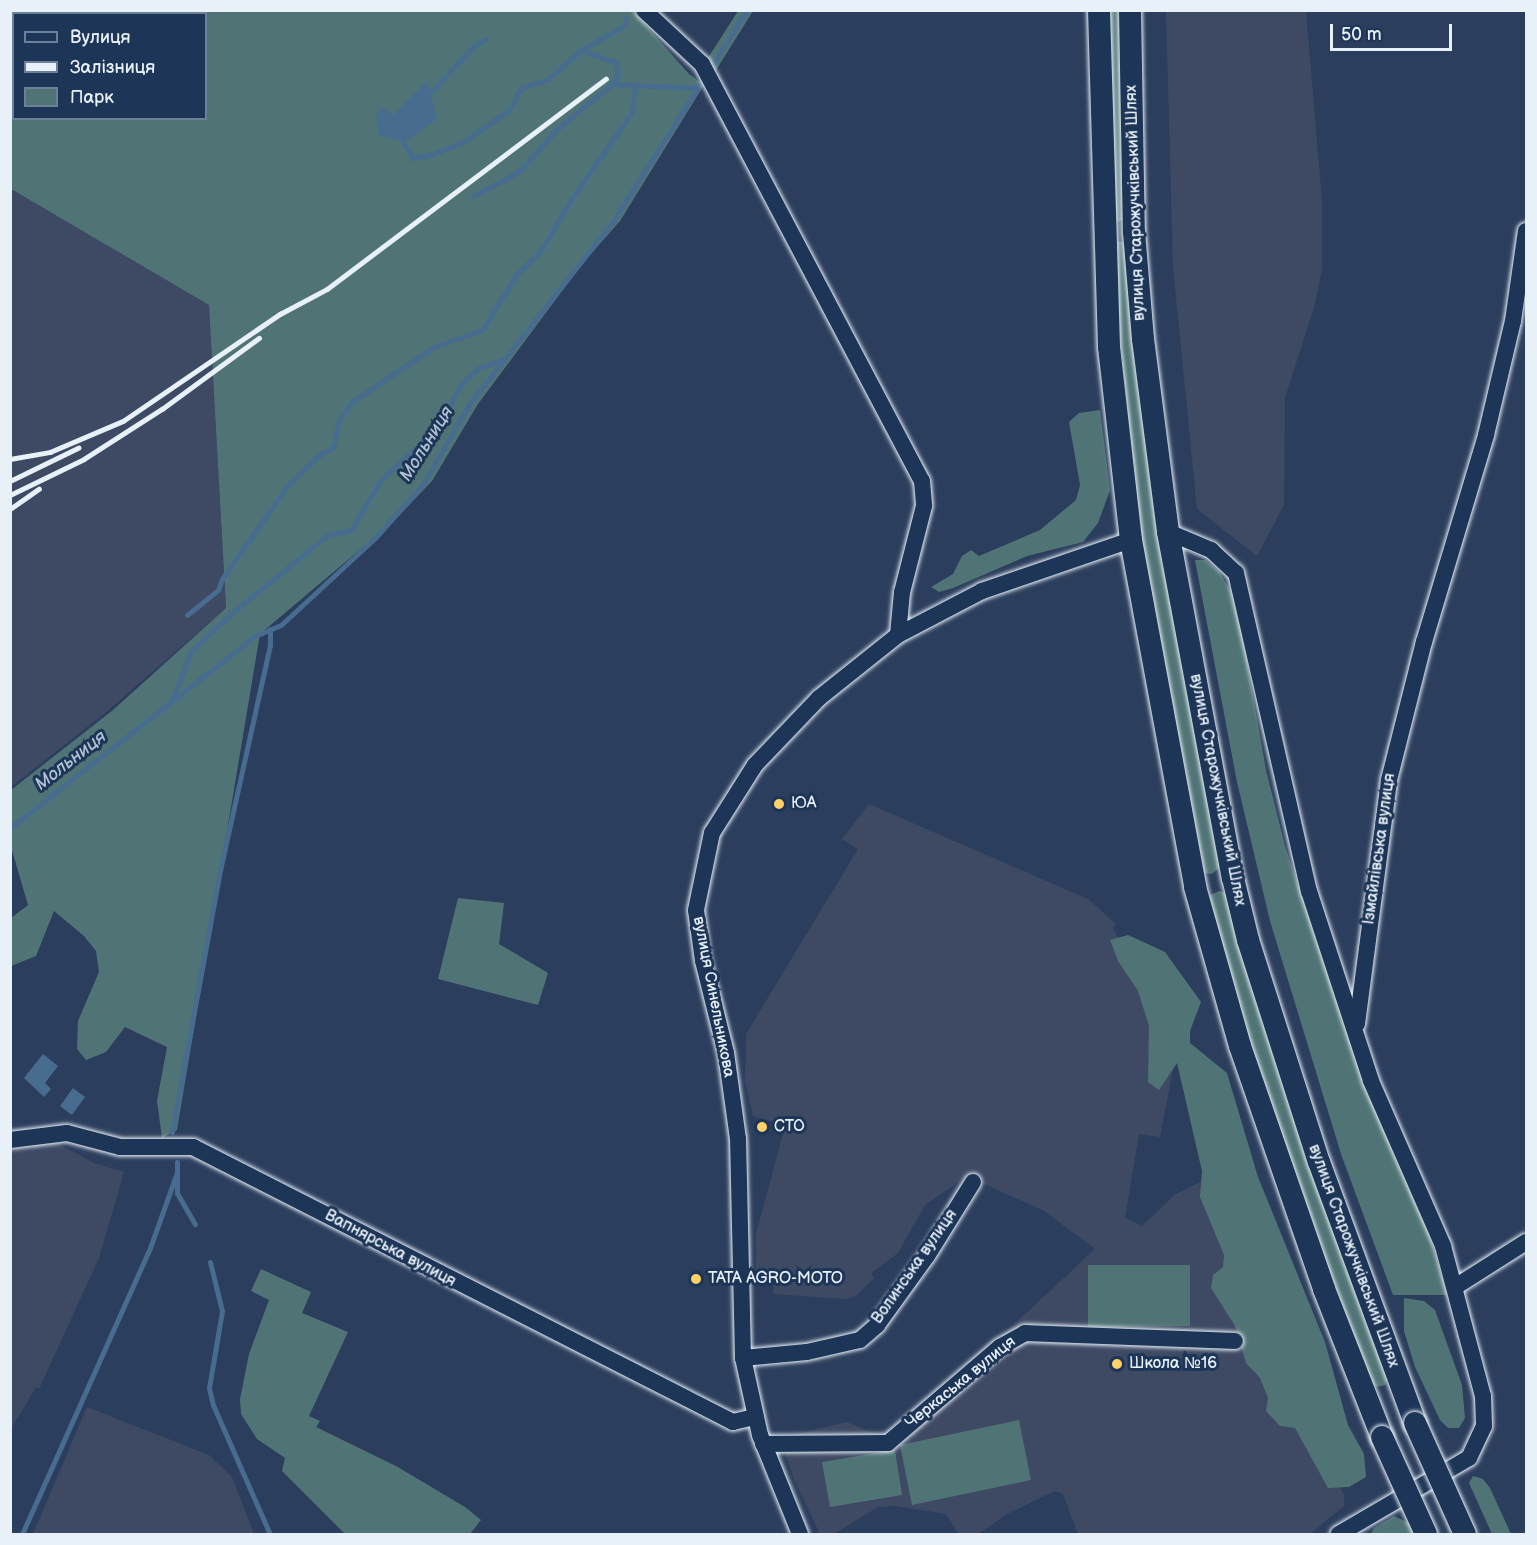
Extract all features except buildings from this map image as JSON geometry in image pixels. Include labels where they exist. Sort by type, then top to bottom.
[{"type":"main road","name":"вулиця Старожучківський Шлях","points":[[1100,10],[1104,232],[1109,346],[1131,540],[1195,887],[1244,1056],[1324,1289],[1382,1437],[1426,1534]]},
{"type":"main road","name":"вулиця Старожучківський Шлях","points":[[1130,10],[1134,232],[1143,339],[1168,532],[1233,878],[1277,1036],[1404,1395],[1465,1534]]},
{"type":"main road","points":[[1104,232],[1134,232]]},
{"type":"main road","points":[[1195,887],[1233,878]]},
{"type":"main road","points":[[1370,1408],[1404,1395]]},
{"type":"street","points":[[644,10],[702,64],[922,481],[924,506],[902,592],[898,634]]},
{"type":"street","name":"Ізмайлівська вулиця","points":[[1340,1534],[1469,1458],[1484,1426],[1483,1396],[1443,1246],[1371,1081],[1356,1031],[1389,780],[1424,642],[1486,435],[1513,321],[1527,231]]},
{"type":"street","points":[[1168,532],[1211,550],[1236,573],[1309,891],[1356,1031]]},
{"type":"street","name":"вулиця Синельникова","points":[[800,1534],[763,1443],[755,1417],[743,1358],[738,1139],[726,1053],[703,961],[696,910],[702,868],[712,833],[755,765],[819,698],[898,634],[982,591],[1131,540]]},
{"type":"street","name":"Вапнярська вулиця","points":[[10,1140],[67,1132],[129,1148],[193,1148],[733,1422],[755,1417]]},
{"type":"street","name":"Волинська вулиця","points":[[743,1358],[807,1352],[860,1340],[877,1325],[921,1265],[973,1182]]},
{"type":"street","points":[[1455,1287],[1527,1242]]},
{"type":"street","name":"Черкаська вулиця","points":[[763,1443],[888,1443],[1000,1347],[1025,1333],[1235,1341]]},
{"type":"shaded area","points":[[1166,11],[1306,11],[1322,201],[1322,268],[1315,304],[1285,398],[1284,505],[1257,556],[1197,509],[1173,268]]},
{"type":"shaded area","points":[[427,81],[437,119],[406,141],[379,136],[376,114],[383,107],[393,115]]},
{"type":"shaded area","points":[[11,189],[209,305],[226,608],[105,713],[11,787]]},
{"type":"shaded area","points":[[869,804],[1088,899],[1116,924],[1113,927],[1126,955],[1177,1049],[1160,1137],[1139,1134],[1125,1218],[1142,1226],[1174,1195],[1202,1181],[1257,1356],[1344,1494],[1344,1506],[1310,1534],[1078,1534],[1063,1494],[1055,1491],[1007,1514],[978,1534],[958,1534],[946,1514],[895,1506],[878,1507],[834,1534],[820,1534],[795,1482],[780,1438],[847,1422],[885,1438],[937,1396],[1095,1249],[1044,1211],[967,1176],[925,1205],[898,1253],[871,1273],[874,1278],[856,1296],[845,1299],[773,1294],[774,1277],[756,1277],[756,1234],[787,1119],[780,1117],[778,1123],[753,1116],[745,1081],[746,1034],[858,849],[842,839]]},
{"type":"shaded area","points":[[43,1054],[58,1066],[45,1083],[51,1089],[44,1097],[24,1078]]},
{"type":"shaded area","points":[[73,1088],[85,1097],[72,1115],[60,1106]]},
{"type":"shaded area","points":[[51,1140],[94,1163],[124,1172],[99,1258],[39,1389],[36,1387],[11,1429],[11,1150]]},
{"type":"shaded area","points":[[87,1407],[209,1455],[232,1477],[254,1534],[33,1534]]},
{"type":"green space","points":[[11,11],[633,11],[689,74],[704,85],[620,221],[583,263],[478,404],[432,481],[394,521],[260,634],[177,1130],[162,1138],[157,1101],[167,1047],[125,1027],[106,1052],[86,1060],[77,1049],[78,1021],[99,972],[96,951],[84,936],[54,911],[36,956],[11,966],[11,918],[28,905],[11,847],[11,790],[113,710],[226,608],[209,305],[11,189]]},
{"type":"green space","points":[[738,11],[753,11],[713,75],[706,61]]},
{"type":"green space","points":[[1093,11],[1118,11],[1129,217],[1118,222],[1109,216]]},
{"type":"green space","points":[[1120,241],[1129,245],[1220,867],[1212,874],[1203,873],[1141,541],[1111,244]]},
{"type":"green space","points":[[1100,410],[1110,490],[1098,523],[1083,542],[1027,556],[953,588],[939,592],[931,587],[953,574],[962,556],[971,550],[979,556],[1040,530],[1076,500],[1080,485],[1069,422],[1079,413]]},
{"type":"green space","points":[[1195,560],[1205,560],[1219,571],[1236,600],[1266,770],[1285,846],[1365,1086],[1427,1227],[1447,1295],[1393,1295],[1341,1154],[1270,921],[1237,782]]},
{"type":"green space","points":[[1219,891],[1226,893],[1388,1377],[1385,1385],[1378,1387],[1370,1383],[1248,1043],[1206,897]]},
{"type":"green space","points":[[458,898],[504,903],[499,944],[548,973],[538,1005],[438,979]]},
{"type":"green space","points":[[1128,935],[1165,952],[1201,1002],[1190,1031],[1190,1043],[1227,1073],[1258,1177],[1325,1342],[1348,1425],[1364,1454],[1366,1477],[1349,1487],[1328,1488],[1295,1428],[1280,1426],[1266,1411],[1268,1398],[1260,1378],[1246,1363],[1235,1326],[1211,1288],[1213,1275],[1223,1267],[1224,1255],[1200,1197],[1202,1171],[1177,1063],[1159,1090],[1148,1082],[1149,1026],[1138,991],[1118,961],[1110,940]]},
{"type":"green space","points":[[1088,1265],[1190,1265],[1190,1326],[1088,1327]]},
{"type":"green space","points":[[261,1269],[311,1292],[302,1313],[348,1332],[309,1416],[320,1421],[316,1427],[396,1466],[465,1507],[481,1520],[470,1534],[345,1534],[282,1471],[285,1458],[257,1439],[241,1414],[240,1399],[249,1354],[269,1300],[251,1291]]},
{"type":"green space","points":[[1404,1298],[1424,1301],[1435,1310],[1462,1385],[1465,1418],[1459,1428],[1448,1428],[1440,1420],[1415,1367],[1404,1331]]},
{"type":"green space","points":[[1019,1420],[1031,1480],[912,1505],[900,1445]]},
{"type":"green space","points":[[895,1450],[902,1495],[830,1507],[822,1462]]},
{"type":"green space","points":[[1473,1476],[1483,1479],[1490,1488],[1511,1534],[1492,1534],[1469,1483]]},
{"type":"green space","points":[[1394,1516],[1411,1524],[1417,1534],[1371,1534],[1374,1528]]},
{"type":"waterway","name":"Мольниця","points":[[10,828],[255,636],[281,625],[375,538],[424,483],[469,404],[613,221],[747,10]]},
{"type":"waterway","points":[[581,50],[624,26],[626,18]]},
{"type":"waterway","points":[[429,94],[473,47],[486,39]]},
{"type":"waterway","points":[[399,136],[413,158],[433,154],[463,142],[509,110],[521,88],[548,79],[581,50],[616,63],[618,74],[612,84],[557,129],[520,171],[473,196]]},
{"type":"waterway","points":[[612,84],[696,88]]},
{"type":"waterway","points":[[187,615],[218,590],[222,579],[287,486],[318,456],[333,447],[339,420],[353,401],[434,347],[482,330],[517,274],[540,252],[570,201],[632,112],[635,88]]},
{"type":"waterway","points":[[172,700],[191,651],[234,611],[328,535],[351,530],[380,481],[438,427],[461,384],[477,369],[503,359]]},
{"type":"waterway","points":[[172,1132],[219,875],[270,645],[270,629]]},
{"type":"waterway","points":[[177,1162],[177,1193],[195,1224]]},
{"type":"waterway","points":[[22,1534],[150,1248],[177,1172]]},
{"type":"waterway","points":[[210,1262],[222,1311],[209,1388],[213,1405],[270,1534]]},
{"type":"railway","points":[[10,459],[50,452],[123,421],[280,314],[327,289],[606,79]]},
{"type":"railway","points":[[10,495],[84,459],[162,409],[259,338]]},
{"type":"railway","points":[[10,481],[78,448]]},
{"type":"railway","points":[[10,509],[39,489]]},
{"type":"place","name":"ЮА","points":[[779,804]]},
{"type":"place","name":"СТО","points":[[762,1127]]},
{"type":"place","name":"TATA AGRO-MOTO","points":[[696,1279]]},
{"type":"place","name":"Школа №16","points":[[1117,1364]]}]
